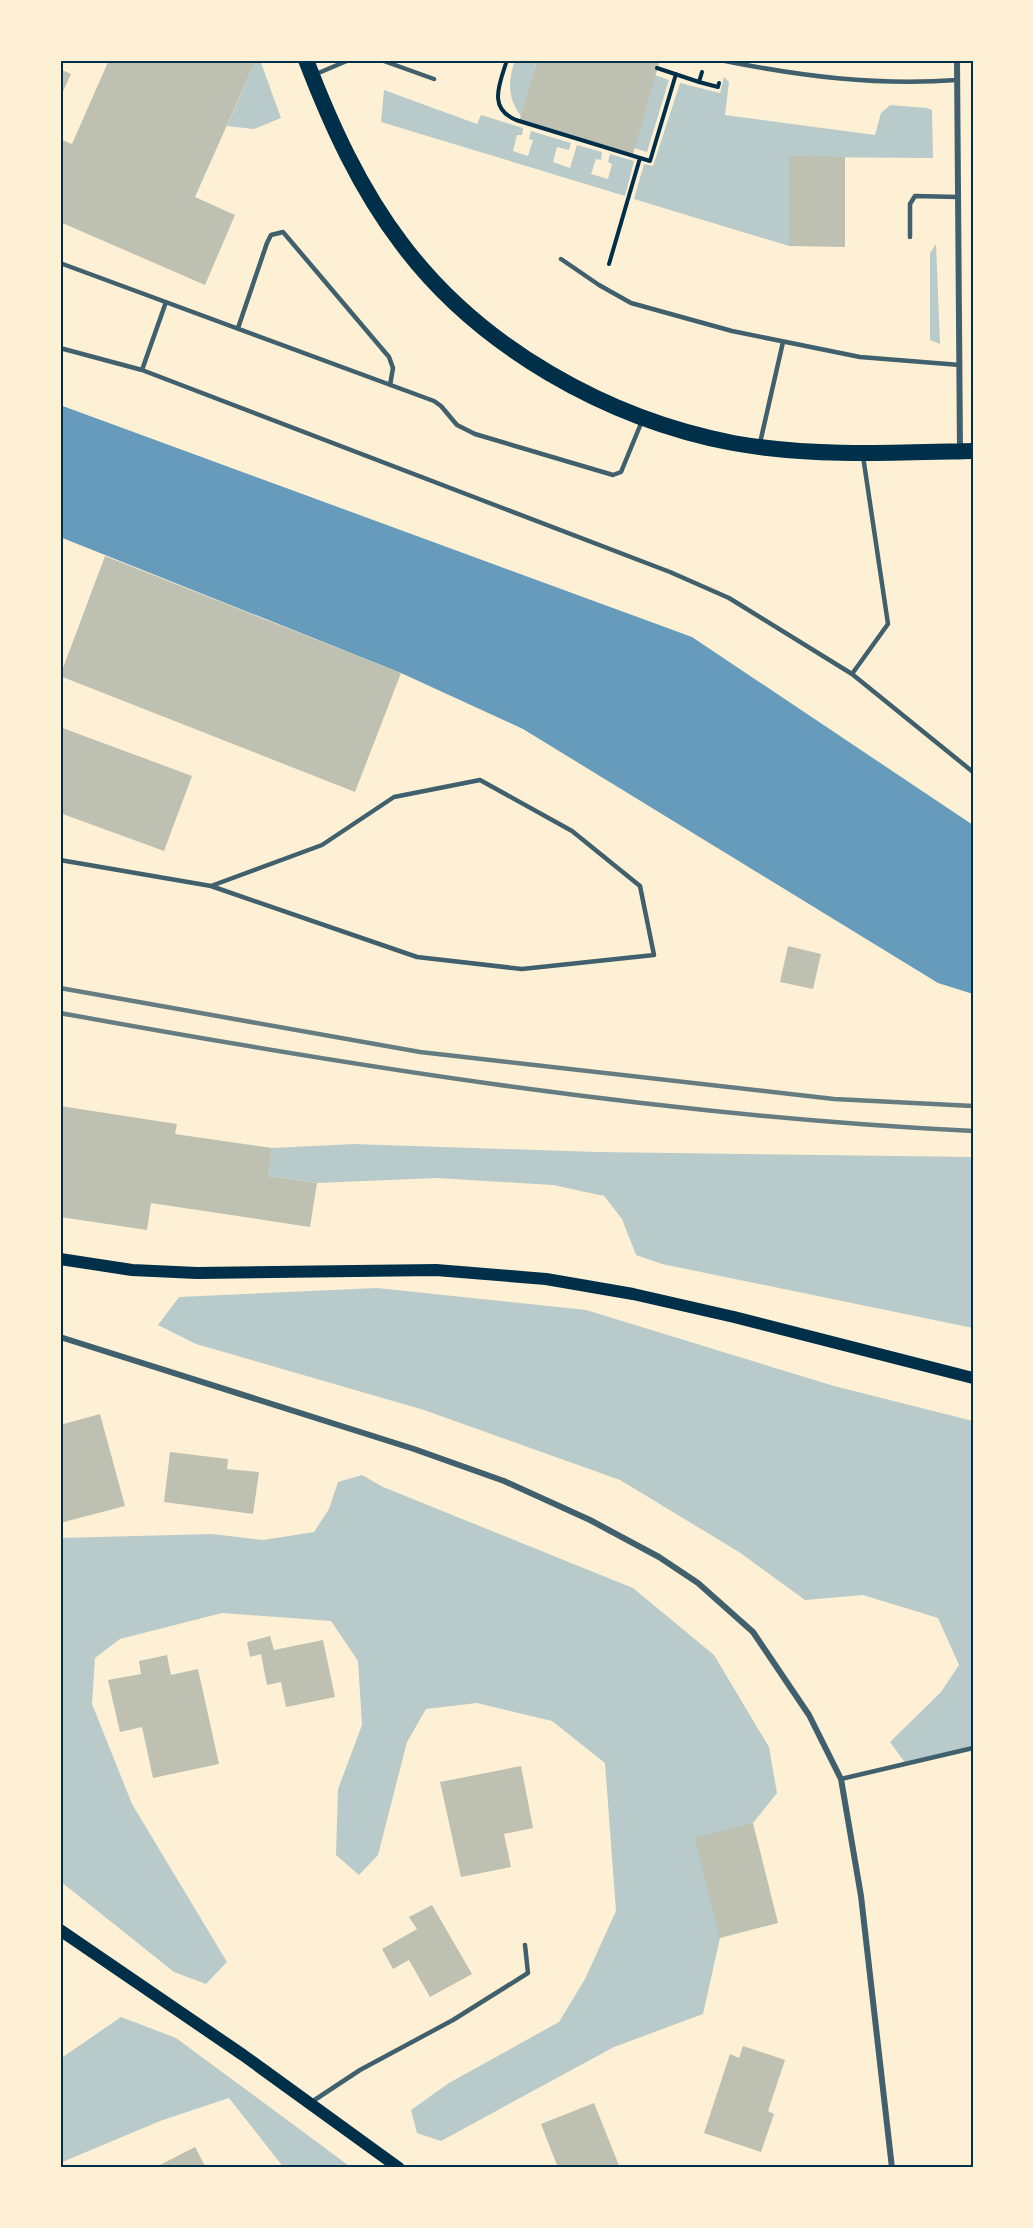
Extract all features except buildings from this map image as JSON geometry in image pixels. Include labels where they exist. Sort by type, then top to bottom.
[{"type":"highway","points":[[309,68],[360,180],[403,245],[429,276],[474,320],[516,351],[588,392],[643,418],[685,432],[760,446],[862,453],[967,451]]},
{"type":"main road","points":[[60,1259],[132,1270],[197,1273],[436,1270],[546,1279],[633,1294],[734,1317],[973,1378]]},
{"type":"main road","points":[[60,1930],[310,2103],[399,2168]]},
{"type":"street","points":[[957,60],[960,365],[967,451]]},
{"type":"street","points":[[60,1337],[414,1449],[504,1481],[590,1520],[659,1557],[698,1582],[753,1632],[809,1715],[841,1779],[861,1896],[892,2168]]},
{"type":"lane","points":[[309,68],[349,60]]},
{"type":"lane","points":[[381,60],[434,79]]},
{"type":"lane","points":[[720,60],[790,74],[849,81],[895,83],[957,80]]},
{"type":"lane","points":[[910,237],[910,204],[915,196],[958,196]]},
{"type":"lane","points":[[238,328],[267,243],[271,235],[283,232],[389,357],[393,368],[390,385]]},
{"type":"lane","points":[[561,259],[631,303],[732,331],[860,357],[960,365]]},
{"type":"lane","points":[[60,263],[434,400],[457,425],[475,434],[613,475],[621,472],[643,418]]},
{"type":"lane","points":[[142,370],[166,302]]},
{"type":"lane","points":[[760,446],[783,342]]},
{"type":"lane","points":[[60,348],[142,370],[670,572],[729,598],[852,674],[973,772]]},
{"type":"lane","points":[[852,674],[888,624],[862,453]]},
{"type":"lane","points":[[60,860],[211,886],[417,957],[522,969],[654,955],[640,886],[572,831],[480,780],[394,797],[322,845],[211,886]]},
{"type":"lane","points":[[841,1779],[973,1749]]},
{"type":"lane","points":[[310,2103],[360,2070],[453,2020],[528,1973],[525,1945]]},
{"type":"path","points":[[507,60],[497,96],[504,114],[516,120],[650,161],[676,74]]},
{"type":"path","points":[[657,68],[699,82],[703,71]]},
{"type":"path","points":[[616,241],[640,158]]},
{"type":"shaded area","points":[[256,60],[260,60],[281,118],[254,129],[227,126]]},
{"type":"shaded area","points":[[515,60],[537,60],[521,116],[513,102],[510,89]]},
{"type":"shaded area","points":[[655,75],[669,80],[647,152],[634,148]]},
{"type":"shaded area","points":[[724,77],[729,82],[725,115],[875,135],[881,113],[890,105],[927,108],[932,110],[933,158],[789,157],[789,246],[634,199],[644,164],[653,166],[680,83],[720,93]]},
{"type":"shaded area","points":[[384,90],[477,124],[481,115],[523,128],[522,135],[517,135],[513,151],[528,156],[533,140],[529,139],[531,131],[571,143],[569,150],[557,147],[553,162],[570,168],[577,145],[602,152],[601,160],[596,159],[591,174],[608,179],[612,164],[608,162],[610,154],[634,161],[625,196],[381,122]]},
{"type":"shaded area","points":[[936,244],[940,344],[930,340],[930,253]]},
{"type":"shaded area","points":[[353,1144],[597,1152],[973,1157],[973,1328],[662,1264],[636,1255],[622,1219],[604,1196],[553,1185],[437,1178],[317,1183],[268,1176],[272,1148]]},
{"type":"shaded area","points":[[377,1288],[586,1310],[834,1386],[973,1421],[973,1748],[906,1764],[890,1742],[941,1692],[959,1665],[938,1618],[863,1595],[805,1600],[739,1552],[620,1480],[424,1410],[196,1344],[158,1325],[179,1297]]},
{"type":"shaded area","points":[[362,1475],[383,1487],[633,1588],[714,1655],[769,1747],[777,1793],[753,1823],[720,1938],[703,2014],[614,2047],[441,2141],[417,2133],[411,2110],[449,2083],[559,2022],[585,1979],[616,1911],[605,1763],[552,1721],[477,1703],[426,1709],[407,1742],[378,1855],[359,1875],[336,1855],[338,1789],[362,1725],[358,1661],[331,1621],[222,1613],[120,1639],[95,1658],[92,1704],[132,1804],[227,1962],[206,1984],[174,1972],[60,1881],[60,1538],[212,1534],[263,1540],[314,1532],[329,1509],[338,1482]]},
{"type":"shaded area","points":[[121,2017],[176,2038],[352,2168],[284,2168],[229,2098],[160,2121],[60,2163],[60,2059]]},
{"type":"water","points":[[60,405],[692,637],[973,825],[973,994],[938,983],[523,729],[401,673],[60,537]]},
{"type":"railway","points":[[60,988],[420,1052],[834,1099],[973,1106]]},
{"type":"railway","points":[[60,1013],[401,1071],[629,1102],[858,1124],[973,1131]]}]
